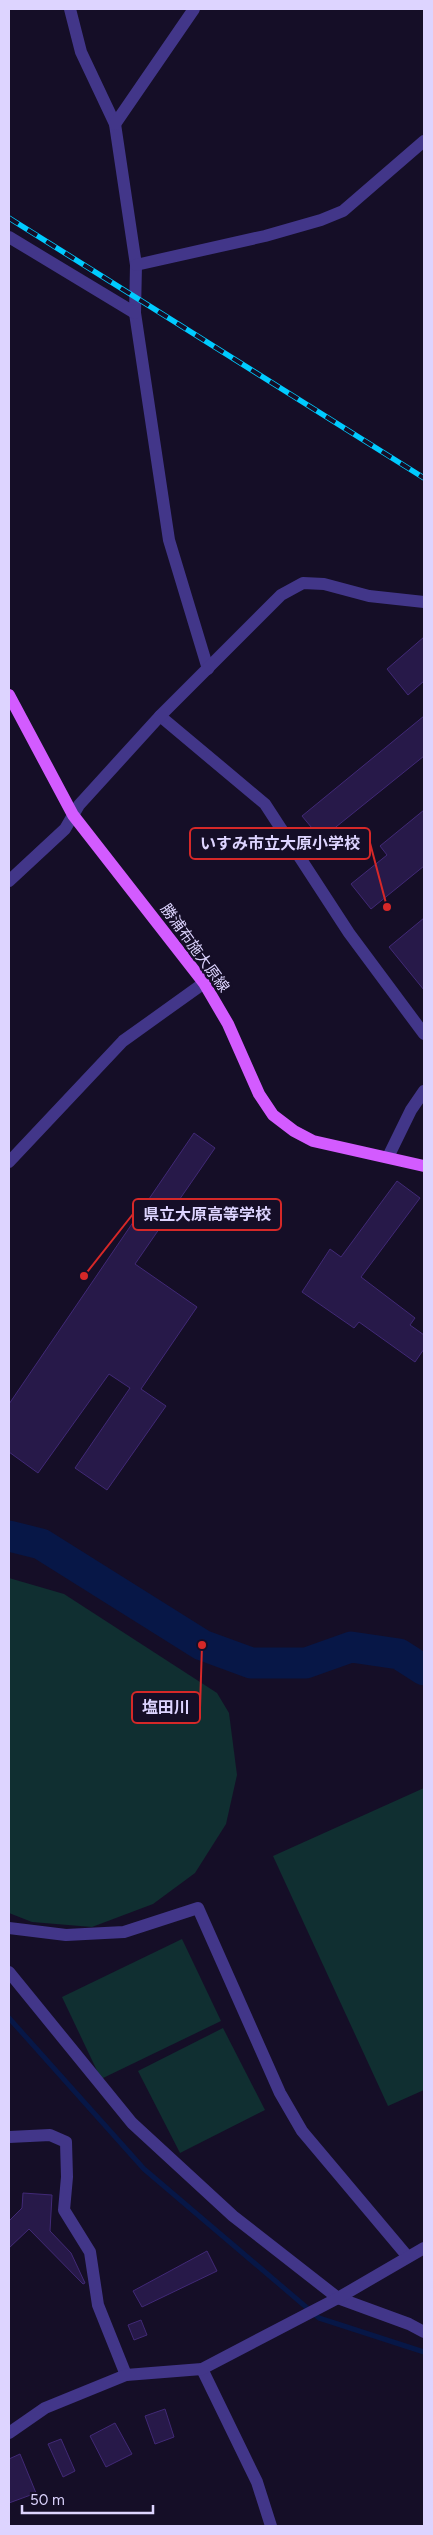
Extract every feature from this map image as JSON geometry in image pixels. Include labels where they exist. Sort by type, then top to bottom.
[{"type":"main road","name":"勝浦布施大原線","points":[[9,695],[73,815],[204,983],[228,1024],[259,1094],[273,1115],[294,1131],[313,1141],[424,1166]]},
{"type":"street","points":[[70,9],[82,52],[116,124],[136,265],[135,313],[169,540],[208,669]]},
{"type":"street","points":[[116,124],[194,9]]},
{"type":"street","points":[[136,265],[265,236],[343,212],[423,146]]},
{"type":"street","points":[[9,237],[135,313]]},
{"type":"street","points":[[9,882],[65,829],[79,805],[160,716],[281,595],[302,583],[324,584],[369,596],[424,602]]},
{"type":"street","points":[[160,716],[265,804],[349,933],[424,1034]]},
{"type":"street","points":[[9,1162],[123,1041],[204,983]]},
{"type":"street","points":[[388,1157],[411,1110],[424,1091]]},
{"type":"street","points":[[9,1928],[66,1935],[124,1932],[198,1908],[280,2093],[302,2131],[408,2256]]},
{"type":"street","points":[[9,1972],[132,2123],[233,2216],[338,2298],[410,2324],[424,2332]]},
{"type":"street","points":[[9,2137],[50,2135],[66,2142],[67,2177],[64,2210],[90,2252],[98,2305],[126,2375]]},
{"type":"street","points":[[9,2433],[45,2408],[126,2375],[202,2369],[318,2309],[424,2248]]},
{"type":"street","points":[[202,2369],[257,2482],[271,2526]]},
{"type":"green space","points":[[9,1578],[64,1594],[217,1693],[229,1713],[237,1775],[226,1824],[195,1873],[153,1904],[92,1927],[32,1922],[9,1913]]},
{"type":"green space","points":[[424,1788],[424,2090],[388,2106],[273,1856]]},
{"type":"green space","points":[[182,1939],[221,2021],[101,2079],[62,1997]]},
{"type":"green space","points":[[223,2028],[265,2110],[180,2153],[138,2071]]},
{"type":"building","points":[[424,637],[424,681],[408,695],[387,669]]},
{"type":"building","points":[[424,716],[424,756],[321,839],[302,816]]},
{"type":"building","points":[[424,810],[424,866],[371,909],[351,884],[387,855],[380,846]]},
{"type":"building","points":[[424,918],[424,990],[389,947]]},
{"type":"building","points":[[194,1133],[215,1148],[135,1264],[197,1307],[141,1389],[166,1406],[107,1490],[75,1468],[130,1388],[109,1374],[38,1473],[9,1452],[9,1404]]},
{"type":"building","points":[[397,1181],[420,1198],[361,1277],[415,1318],[410,1325],[424,1335],[424,1349],[415,1362],[359,1322],[354,1328],[302,1292],[330,1249],[341,1257]]},
{"type":"building","points":[[23,2193],[52,2195],[50,2231],[71,2253],[85,2283],[83,2284],[29,2229],[9,2248],[9,2221],[22,2208]]},
{"type":"building","points":[[207,2251],[217,2271],[142,2307],[133,2291]]},
{"type":"building","points":[[141,2320],[147,2335],[134,2340],[128,2325]]},
{"type":"building","points":[[165,2409],[174,2437],[155,2444],[145,2416]]},
{"type":"building","points":[[115,2423],[132,2454],[106,2467],[90,2436]]},
{"type":"building","points":[[61,2439],[75,2471],[63,2477],[48,2444]]},
{"type":"building","points":[[20,2454],[36,2493],[9,2503],[9,2459]]},
{"type":"waterway","points":[[9,1536],[41,1544],[202,1645],[251,1663],[306,1663],[351,1647],[399,1654],[424,1670]]},
{"type":"waterway","points":[[9,2018],[144,2169],[319,2318],[424,2352]]},
{"type":"railway","points":[[9,218],[424,478]]},
{"type":"place","name":"いすみ市立大原小学校","points":[[387,907]]},
{"type":"place","name":"県立大原高等学校","points":[[84,1276]]},
{"type":"place","name":"塩田川","points":[[202,1645]]}]
